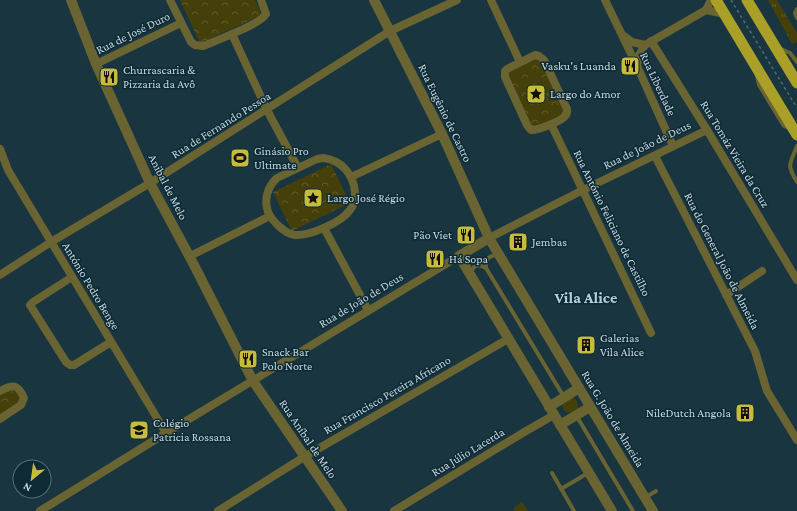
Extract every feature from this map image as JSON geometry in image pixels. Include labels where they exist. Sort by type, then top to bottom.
[{"type":"highway","points":[[716,0],[795,132]]},
{"type":"highway","points":[[747,0],[797,84]]},
{"type":"street","name":"Anibal de Melo","points":[[71,0],[96,64],[150,183],[190,256],[253,381]]},
{"type":"street","points":[[170,0],[191,42],[199,46],[203,46],[232,34],[265,17],[266,10],[261,0]]},
{"type":"street","name":"Rua Eugênio de Castro","points":[[374,0],[442,134],[489,238]]},
{"type":"street","name":"Rua de Fernando Pessoa","points":[[0,275],[51,242],[150,183],[267,110],[390,31],[457,0]]},
{"type":"street","points":[[491,0],[520,62]]},
{"type":"street","name":"Rua Liberdade","points":[[605,0],[673,146]]},
{"type":"street","points":[[637,66],[639,55],[648,43],[706,10],[710,0]]},
{"type":"street","points":[[706,10],[725,14]]},
{"type":"street","name":"Rua de José Duro","points":[[96,64],[181,22]]},
{"type":"street","points":[[621,32],[632,42],[648,43]]},
{"type":"street","points":[[232,34],[267,110],[298,168]]},
{"type":"street","name":"Rua Tomáz Vieira da Cruz","points":[[648,43],[707,130],[797,280]]},
{"type":"street","points":[[535,55],[544,60],[567,109],[568,113],[566,116],[551,124],[531,130],[527,125],[504,74],[507,69],[520,62],[535,55]]},
{"type":"street","name":"Rua António Feliciano de Castilho","points":[[551,124],[651,333]]},
{"type":"street","name":"Rua de João de Deus","points":[[40,511],[368,310],[489,238],[582,190],[707,130]]},
{"type":"street","points":[[352,177],[442,134]]},
{"type":"street","name":"António Pedro Benge","points":[[0,149],[8,170],[166,433]]},
{"type":"street","name":"Rua do General João de Almeida","points":[[655,156],[755,351],[767,391],[797,440]]},
{"type":"street","points":[[329,158],[342,165],[352,177],[355,198],[351,210],[336,222],[324,228],[302,235],[291,234],[285,232],[270,216],[266,202],[271,183],[277,178],[298,168],[317,159],[329,158]]},
{"type":"street","points":[[190,256],[270,216]]},
{"type":"street","points":[[324,228],[368,310]]},
{"type":"street","name":"Rua G. João de Almeida","points":[[489,238],[653,511]]},
{"type":"street","points":[[459,256],[612,511]]},
{"type":"street","points":[[726,295],[762,271]]},
{"type":"street","points":[[72,277],[30,305],[66,362],[70,365],[74,365],[111,342]]},
{"type":"street","name":"Rua Francisco Pereira Africano","points":[[218,511],[304,457],[508,339]]},
{"type":"street","name":"Rua Aníbal de Melo","points":[[253,381],[342,511]]},
{"type":"street","points":[[0,391],[15,386],[20,390],[24,398],[21,405],[0,419]]},
{"type":"street","points":[[552,411],[565,398],[580,388]]},
{"type":"street","points":[[560,425],[590,407]]},
{"type":"street","name":"Rua Júlio Lacerda","points":[[394,511],[526,431],[552,411]]},
{"type":"lane","points":[[797,9],[795,13],[797,18]]},
{"type":"lane","points":[[774,46],[790,53],[797,62]]},
{"type":"lane","points":[[797,146],[790,166],[790,171],[797,182]]},
{"type":"lane","points":[[499,255],[490,256],[486,262],[486,268],[565,398]]},
{"type":"lane","points":[[471,277],[471,271],[474,267],[479,265],[486,268]]},
{"type":"lane","points":[[576,415],[633,511]]},
{"type":"lane","points":[[552,473],[574,511]]},
{"type":"lane","points":[[561,489],[589,473]]},
{"type":"lane","points":[[645,498],[656,491]]},
{"type":"path","points":[[731,0],[797,108]]},
{"type":"green space","points":[[180,0],[255,0],[262,15],[200,43]]},
{"type":"green space","points":[[768,0],[777,0],[797,33],[797,42],[792,44]]},
{"type":"green space","points":[[538,58],[565,113],[532,129],[506,73]]},
{"type":"green space","points":[[331,164],[350,203],[292,231],[273,192]]},
{"type":"green space","points":[[8,390],[18,392],[20,398],[19,403],[0,415],[0,395]]},
{"type":"green space","points":[[573,397],[577,401],[578,408],[572,413],[567,412],[563,409],[562,403]]},
{"type":"green space","points":[[522,502],[528,511],[515,511],[513,508]]},
{"type":"place","name":"Vasku's Luanda","points":[[630,66]]},
{"type":"place","name":"Churrascaria & Pizzaria da Avô","points":[[109,77]]},
{"type":"place","name":"Largo do Amor","points":[[536,94]]},
{"type":"place","name":"Ginásio Pro Ultimate","points":[[240,158]]},
{"type":"place","name":"Largo José Régio","points":[[313,198]]},
{"type":"place","name":"Pão Viet","points":[[466,235]]},
{"type":"place","name":"Jembas","points":[[518,242]]},
{"type":"place","name":"Há Sopa","points":[[435,259]]},
{"type":"place","name":"Galerias Vila Alice","points":[[586,345]]},
{"type":"place","name":"Snack Bar Polo Norte","points":[[248,359]]},
{"type":"place","name":"NileDutch Angola","points":[[745,413]]},
{"type":"place","name":"Colégio Patricia Rossana","points":[[139,430]]},
{"type":"district","name":"Vila Alice","points":[[586,297]]}]
